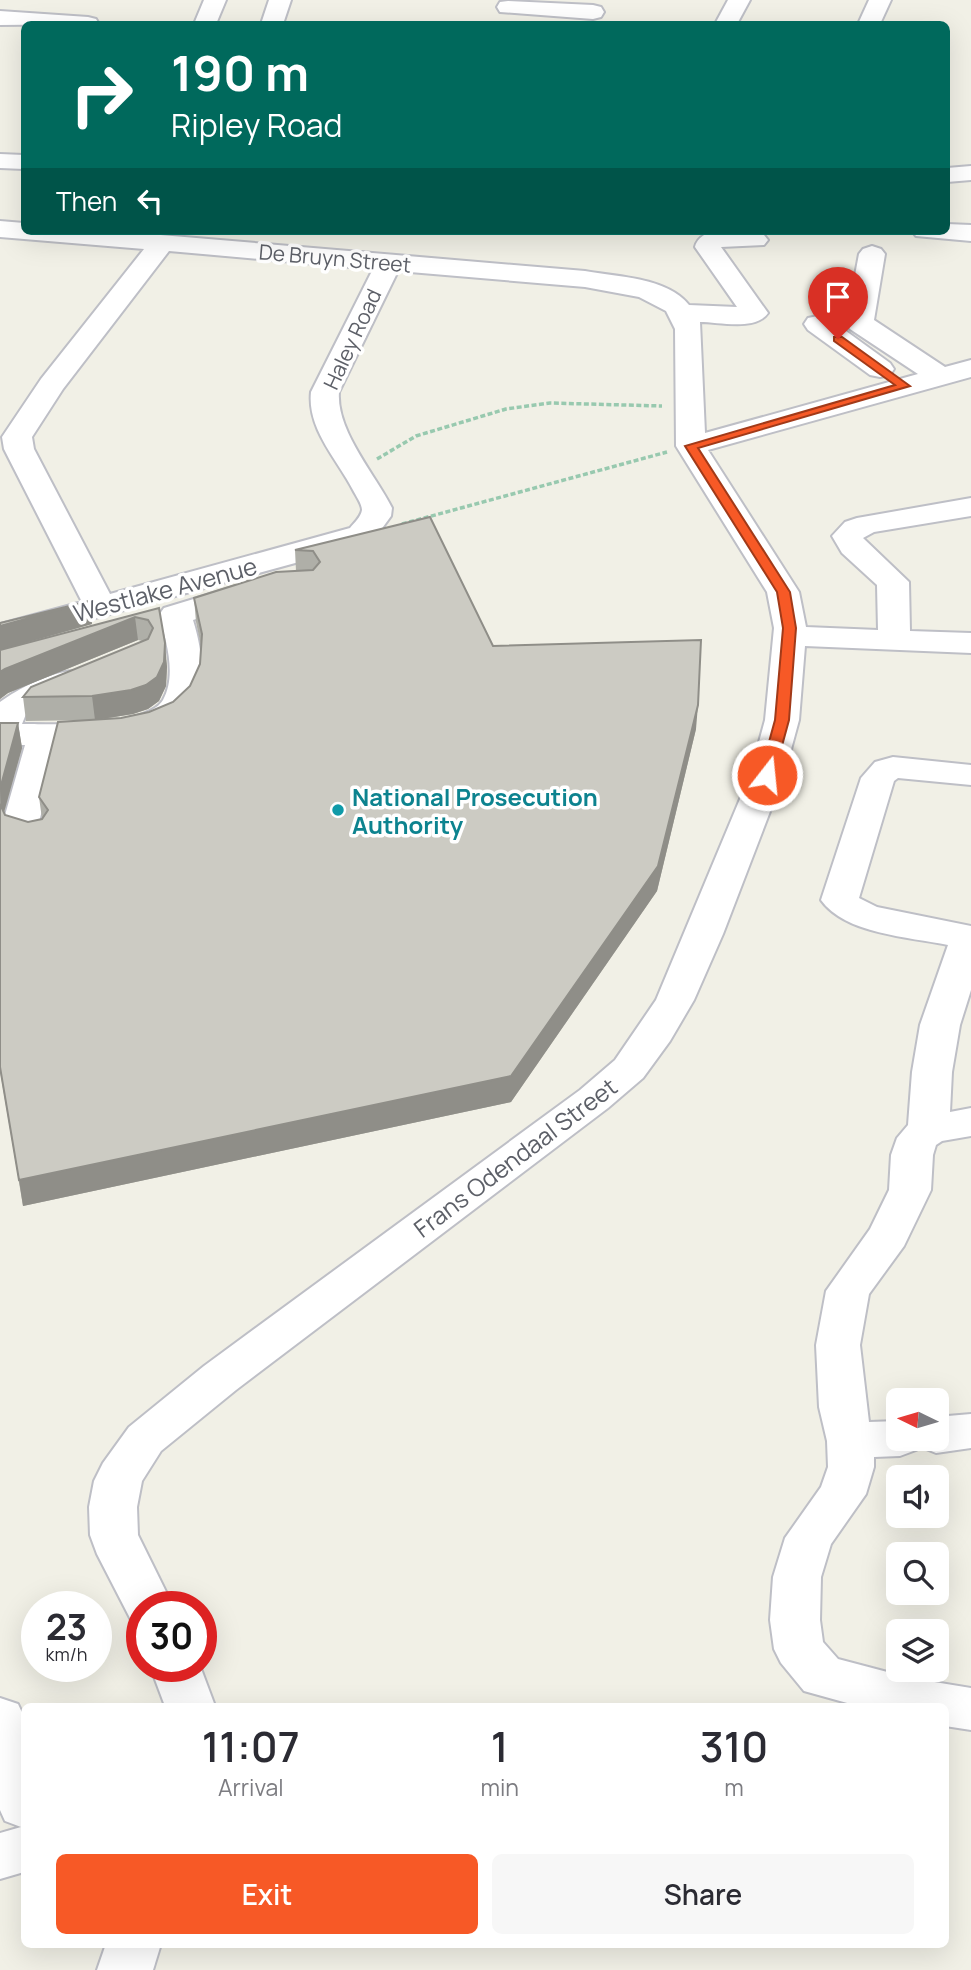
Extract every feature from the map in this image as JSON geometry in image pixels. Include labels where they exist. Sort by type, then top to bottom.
[{"type":"street","points":[[206,21],[215,0]]},
{"type":"street","points":[[273,21],[280,0]]},
{"type":"street","points":[[728,21],[739,0]]},
{"type":"street","points":[[870,21],[880,0]]},
{"type":"street","points":[[508,10],[593,12]]},
{"type":"street","points":[[0,18],[44,21]]},
{"type":"street","points":[[0,161],[21,162]]},
{"type":"street","points":[[950,175],[971,173]]},
{"type":"street","points":[[950,220],[971,210]]},
{"type":"street","points":[[950,228],[971,235]]},
{"type":"street","name":"De Bruyn Street","points":[[0,229],[21,231]]},
{"type":"street","name":"De Bruyn Street","points":[[64,235],[585,279],[647,290],[668,300],[682,313]]},
{"type":"street","points":[[755,240],[722,238],[709,242],[708,247],[755,313],[682,313],[689,329],[691,446],[971,368]]},
{"type":"street","points":[[100,605],[19,450],[17,437],[51,384],[161,244]]},
{"type":"street","points":[[872,254],[860,323],[940,376]]},
{"type":"street","name":"Haley Road","points":[[361,535],[376,516],[377,508],[327,420],[325,392],[389,262]]},
{"type":"street","points":[[818,324],[904,386]]},
{"type":"street","points":[[779,394],[879,368]]},
{"type":"street","name":"Frans Odendaal Street","points":[[140,1591],[114,1535],[113,1507],[118,1481],[145,1438],[220,1378],[594,1099],[629,1069],[675,1000],[767,775],[782,720],[789,636],[783,592],[691,446]]},
{"type":"street","points":[[894,642],[893,582],[853,546],[847,536],[856,528],[868,524],[971,507]]},
{"type":"street","name":"Westlake Avenue","points":[[0,634],[361,535]]},
{"type":"street","points":[[0,663],[175,615],[275,584],[296,584]]},
{"type":"street","points":[[106,665],[13,707],[1,735],[123,729],[170,714],[179,700],[186,664],[175,615]]},
{"type":"street","points":[[789,636],[971,643]]},
{"type":"street","points":[[30,833],[22,829],[21,822],[45,733]]},
{"type":"street","points":[[928,1131],[932,1072],[940,1025],[970,938],[868,917],[852,911],[840,900],[878,778],[883,771],[898,767],[971,775]]},
{"type":"street","points":[[932,1703],[822,1676],[799,1649],[795,1620],[797,1577],[809,1538],[842,1494],[851,1467],[850,1441],[842,1407],[838,1345],[848,1291],[888,1236],[910,1190],[918,1138],[928,1131],[971,1122]]},
{"type":"street","points":[[949,1434],[971,1431]]},
{"type":"street","points":[[850,1441],[886,1439]]},
{"type":"street","points":[[181,1682],[189,1703]]},
{"type":"street","points":[[949,1706],[971,1710]]},
{"type":"street","points":[[0,1719],[21,1794]]},
{"type":"street","points":[[0,1856],[21,1850]]},
{"type":"street","points":[[125,1970],[133,1948]]},
{"type":"path","points":[[359,474],[385,452],[416,436],[506,409],[550,403],[690,407]]},
{"type":"path","points":[[361,535],[691,446]]},
{"type":"building","name":"National Prosecution Authority","points":[[430,517],[493,646],[701,640],[698,705],[658,866],[511,1076],[19,1180],[0,1067],[0,804],[5,815],[28,822],[42,819],[48,810],[39,797],[58,722],[121,718],[149,712],[173,702],[190,686],[200,664],[202,634],[194,598],[276,572],[313,570],[320,562],[313,551],[295,550]]},
{"type":"building","points":[[90,601],[0,626],[0,623]]},
{"type":"building","points":[[159,608],[165,643],[164,662],[157,677],[146,685],[92,696],[23,697],[31,687],[148,639],[153,628],[148,620],[135,617],[0,672],[0,650]]},
{"type":"building","points":[[0,723],[18,723],[0,789]]},
{"type":"place","name":"National Prosecution Authority","points":[[338,810]]},
{"type":"route","points":[[767,775],[782,720],[790,628],[783,592],[691,446],[904,386],[838,339]]}]
